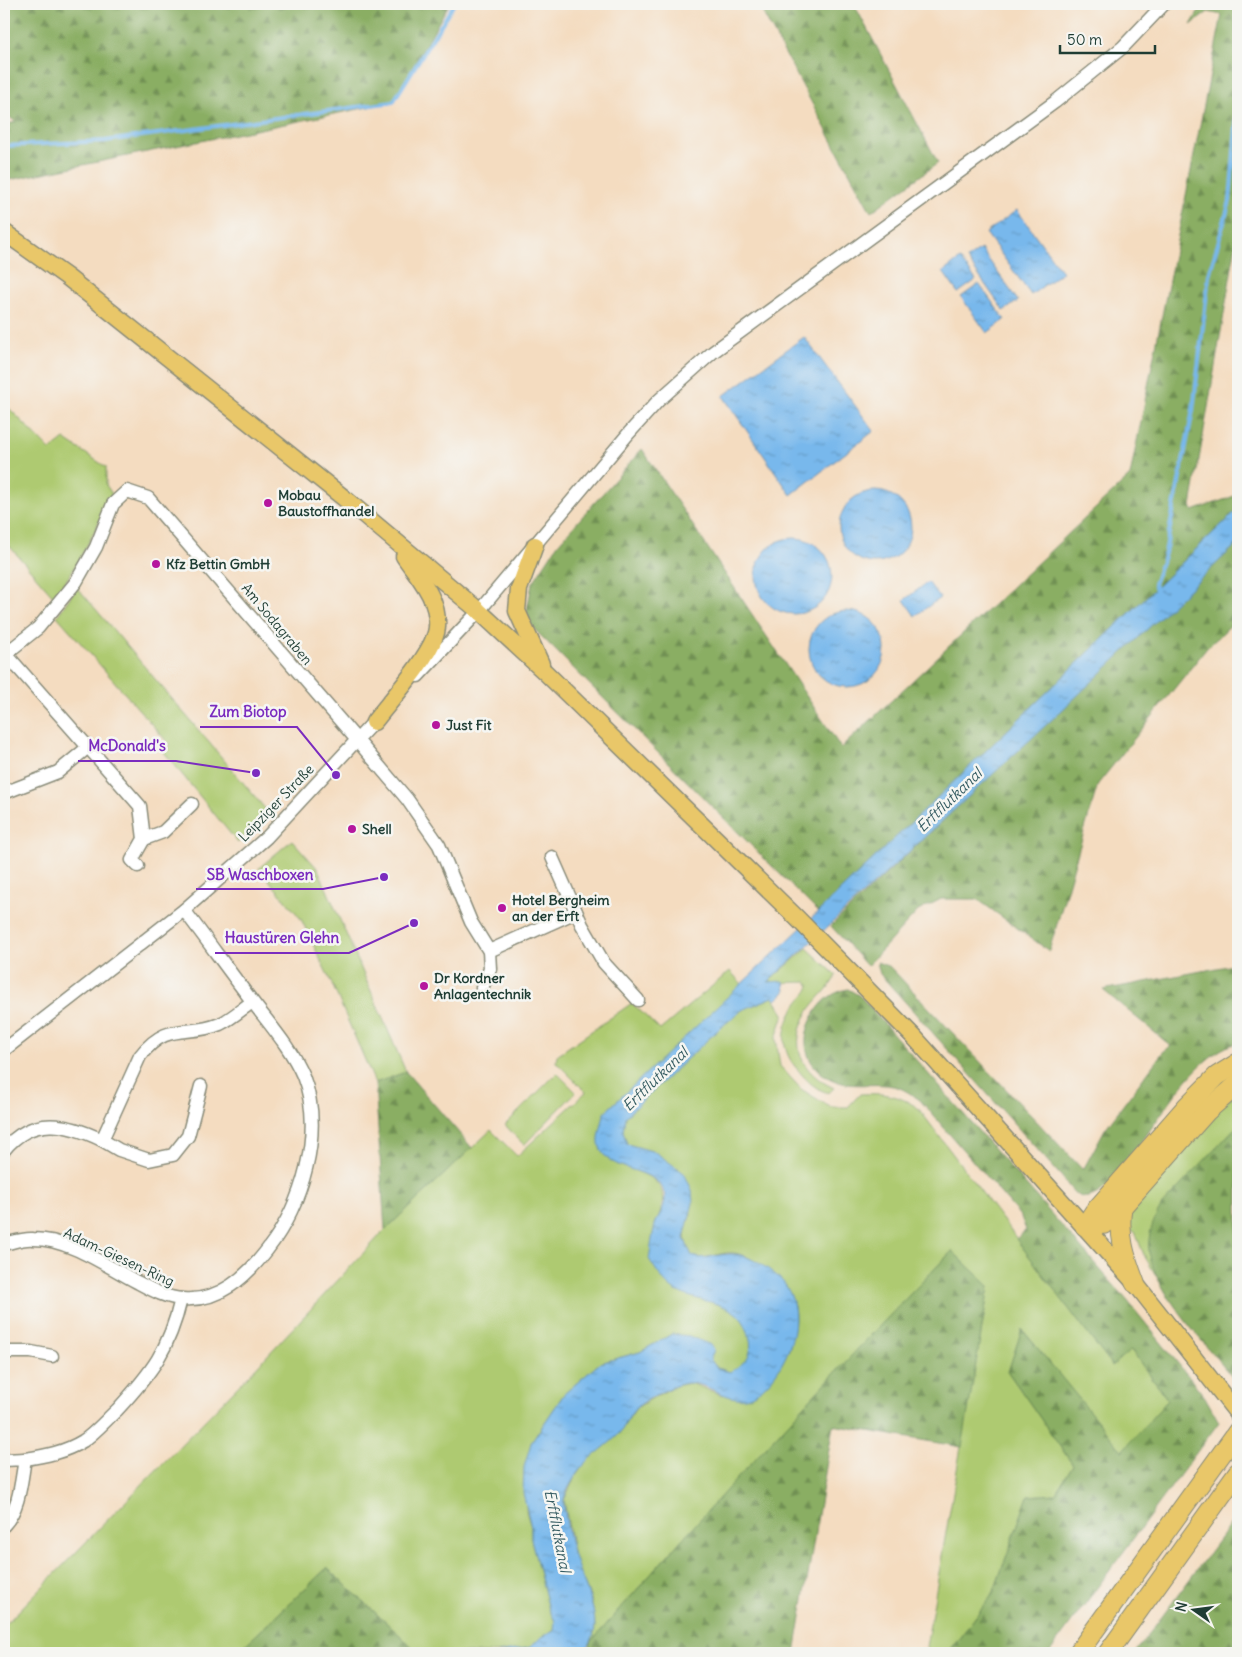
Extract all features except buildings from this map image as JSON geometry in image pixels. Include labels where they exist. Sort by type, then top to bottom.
[{"type":"highway","points":[[1085,1226],[1094,1212],[1187,1106],[1217,1076],[1238,1063]]},
{"type":"highway","points":[[1085,1226],[1105,1224],[1207,1111],[1238,1084]]},
{"type":"highway","points":[[1122,1207],[1120,1222],[1121,1244],[1135,1283]]},
{"type":"highway","points":[[1078,1653],[1238,1431]]},
{"type":"highway","points":[[1108,1653],[1238,1472]]},
{"type":"main road","points":[[4,232],[67,277],[344,498],[479,611],[546,672],[796,916],[915,1038],[1135,1283],[1238,1414]]},
{"type":"main road","points":[[374,722],[418,664],[437,630],[434,604],[428,590],[393,540]]},
{"type":"main road","points":[[535,545],[519,589],[517,611],[546,672]]},
{"type":"street","name":"Leipziger Straße","points":[[4,1050],[184,910],[267,837],[479,611],[658,401],[713,352],[1055,102],[1123,47],[1164,4]]},
{"type":"street","name":"Am Sodagraben","points":[[5,655],[38,628],[76,582],[96,547],[113,504],[127,491],[148,498],[168,519],[357,740]]},
{"type":"street","points":[[5,655],[140,806],[144,838],[132,860],[138,866]]},
{"type":"street","points":[[357,740],[407,799],[439,845],[471,922],[489,951],[490,969],[482,988]]},
{"type":"street","points":[[4,793],[58,772],[88,748]]},
{"type":"street","points":[[144,838],[163,832],[192,804]]},
{"type":"street","points":[[552,857],[576,912],[604,963],[638,1000]]},
{"type":"street","name":"Adam-Giesen-Ring","points":[[4,1244],[34,1238],[59,1244],[166,1296],[181,1299],[198,1299],[217,1294],[234,1284],[254,1266],[281,1230],[293,1205],[309,1153],[312,1131],[308,1097],[303,1076],[279,1035],[252,1002],[184,910]]},
{"type":"street","points":[[489,951],[576,912]]},
{"type":"street","points":[[102,1140],[140,1056],[148,1046],[157,1038],[177,1030],[222,1024],[252,1002]]},
{"type":"street","points":[[4,1150],[20,1133],[60,1124],[79,1129],[119,1150],[149,1160],[173,1154],[188,1136],[201,1086]]},
{"type":"street","points":[[4,1460],[25,1459],[57,1453],[83,1440],[105,1421],[144,1381],[159,1360],[169,1340],[181,1299]]},
{"type":"street","points":[[4,1352],[31,1352],[52,1356]]},
{"type":"street","points":[[4,1525],[14,1510],[19,1495],[25,1459]]},
{"type":"green space","points":[[4,4],[449,4],[393,102],[4,181],[4,125],[16,122],[4,113]]},
{"type":"green space","points":[[758,4],[854,4],[938,163],[871,212]]},
{"type":"green space","points":[[1203,4],[1238,4],[1238,232],[1191,506],[1193,511],[1237,495],[1238,509],[818,912],[525,620],[532,584],[558,544],[642,449],[841,748],[1130,476],[1222,15],[1208,12],[1191,25]]},
{"type":"green space","points":[[4,403],[50,450],[64,439],[106,467],[106,485],[112,494],[86,547],[55,598],[4,540]]},
{"type":"green space","points":[[1238,543],[1238,618],[1206,649],[1098,784],[1049,951],[977,899],[941,899],[918,911],[867,966],[831,926]]},
{"type":"green space","points":[[77,587],[268,812],[238,843],[163,751],[169,744],[57,616]]},
{"type":"green space","points":[[292,840],[318,869],[406,1072],[375,1083],[332,984],[301,919],[259,868]]},
{"type":"green space","points":[[807,948],[836,975],[808,1012],[799,1036],[801,1057],[813,1074],[834,1088],[829,1093],[812,1085],[805,1078],[793,1063],[785,1047],[785,1030],[788,1022],[797,1004],[810,986],[807,982],[767,983]]},
{"type":"green space","points":[[877,962],[890,967],[1083,1170],[1105,1129],[1163,1052],[1171,1046],[1103,990],[1238,964],[1238,1043],[1216,1053],[1194,1072],[1174,1096],[1120,1172],[1103,1189],[1088,1197],[1083,1197],[1073,1191],[880,974]]},
{"type":"green space","points":[[730,971],[742,984],[604,1113],[618,1165],[651,1178],[662,1191],[661,1210],[655,1224],[693,1298],[720,1304],[735,1312],[745,1323],[751,1337],[751,1354],[744,1363],[730,1372],[717,1368],[710,1359],[714,1350],[672,1334],[640,1352],[600,1363],[564,1394],[531,1443],[526,1511],[531,1527],[531,1539],[549,1609],[555,1621],[554,1631],[540,1638],[531,1647],[515,1651],[498,1653],[419,1653],[327,1568],[237,1653],[4,1653],[4,1626],[249,1375],[385,1230],[491,1130],[517,1156],[586,1092],[556,1062],[557,1055],[632,1003],[660,1030]]},
{"type":"green space","points":[[848,989],[860,996],[1126,1299],[1205,1397],[1219,1422],[1049,1653],[948,1653],[993,1594],[1028,1496],[1055,1494],[1073,1465],[1008,1372],[1022,1329],[1122,1451],[1168,1400],[1131,1350],[1112,1366],[1016,1239],[1026,1230],[1021,1217],[920,1100],[904,1090],[893,1086],[847,1084],[834,1080],[815,1067],[809,1058],[806,1048],[809,1025],[825,1000],[833,994]]},
{"type":"green space","points":[[773,997],[784,1014],[776,1038],[780,1066],[801,1089],[830,1107],[848,1107],[860,1094],[877,1094],[897,1097],[918,1108],[1112,1365],[1131,1350],[1168,1400],[1122,1452],[1022,1330],[1008,1372],[1073,1465],[1055,1494],[1028,1497],[993,1594],[948,1653],[936,1653],[926,1647],[989,1287],[952,1251],[769,1444],[591,1642],[595,1626],[591,1599],[575,1562],[564,1500],[575,1477],[587,1460],[617,1436],[636,1408],[656,1396],[675,1386],[690,1383],[722,1395],[789,1350],[795,1315],[793,1304],[784,1288],[769,1272],[752,1259],[743,1255],[729,1253],[702,1258],[692,1256],[685,1235],[691,1214],[655,1152],[627,1144],[623,1131],[625,1117],[720,1028],[742,1010]]},
{"type":"green space","points":[[406,1072],[472,1148],[385,1230],[375,1083]]},
{"type":"green space","points":[[557,1073],[576,1092],[524,1145],[505,1125]]},
{"type":"green space","points":[[1238,1092],[1238,1125],[1163,1205],[1149,1252],[1169,1298],[1144,1255],[1135,1232],[1126,1228],[1128,1214],[1212,1113]]},
{"type":"green space","points":[[1238,1125],[1238,1384],[1173,1304],[1154,1269],[1149,1252],[1149,1239],[1156,1216],[1162,1205]]},
{"type":"green space","points":[[952,1251],[989,1286],[962,1447],[833,1425],[795,1653],[589,1653],[591,1642],[679,1542],[814,1395]]},
{"type":"green space","points":[[1238,1514],[1238,1653],[1135,1653]]},
{"type":"green space","points":[[327,1568],[419,1653],[237,1653]]},
{"type":"water","points":[[1017,210],[1062,272],[1031,295],[986,233]]},
{"type":"water","points":[[981,249],[1018,301],[1004,311],[967,259]]},
{"type":"water","points":[[960,259],[976,280],[958,293],[943,272]]},
{"type":"water","points":[[979,284],[1005,320],[987,333],[961,297]]},
{"type":"water","points":[[804,337],[874,431],[791,495],[723,396]]},
{"type":"water","points":[[875,491],[895,497],[905,507],[911,527],[905,547],[895,557],[875,563],[855,557],[845,547],[839,527],[845,507],[855,497]]},
{"type":"water","name":"Erftflutkanal","points":[[1238,509],[1238,543],[1059,713],[768,982],[784,981],[785,992],[776,1000],[773,997],[742,1010],[720,1028],[625,1117],[623,1131],[627,1144],[655,1152],[684,1173],[692,1190],[693,1203],[684,1238],[692,1256],[705,1258],[726,1254],[742,1255],[755,1261],[780,1278],[792,1300],[795,1314],[794,1330],[784,1360],[766,1385],[755,1394],[747,1398],[739,1398],[731,1397],[698,1384],[684,1383],[677,1385],[647,1400],[636,1408],[617,1436],[580,1469],[566,1493],[564,1503],[573,1551],[593,1609],[595,1621],[590,1643],[582,1653],[498,1653],[531,1647],[540,1638],[554,1631],[555,1621],[549,1609],[531,1539],[531,1527],[523,1493],[524,1467],[531,1443],[564,1394],[600,1363],[640,1352],[672,1334],[689,1336],[712,1345],[714,1350],[710,1359],[717,1368],[730,1372],[746,1359],[751,1346],[746,1326],[740,1317],[721,1305],[687,1296],[676,1291],[657,1272],[649,1259],[655,1225],[665,1200],[663,1188],[656,1180],[611,1161],[603,1154],[599,1140],[604,1113],[818,912]]},
{"type":"water","points":[[794,538],[809,541],[821,549],[829,561],[832,576],[829,591],[821,603],[809,611],[794,614],[779,611],[767,603],[759,591],[756,576],[759,561],[767,549],[779,541]]},
{"type":"water","points":[[928,582],[940,598],[915,616],[904,600]]},
{"type":"water","points":[[847,611],[862,614],[874,622],[882,634],[885,649],[882,664],[874,676],[862,684],[847,687],[832,684],[820,676],[812,664],[809,649],[812,634],[820,622],[832,614]]},
{"type":"waterway","points":[[4,146],[105,141],[393,102],[454,4]]},
{"type":"waterway","points":[[1157,593],[1154,584],[1165,553],[1193,410],[1209,275],[1230,201],[1238,104]]},
{"type":"place","name":"Mobau Baustoffhandel","points":[[268,503]]},
{"type":"place","name":"Kfz Bettin GmbH","points":[[156,564]]},
{"type":"place","name":"Just Fit","points":[[436,725]]},
{"type":"place","name":"McDonald's","points":[[256,773]]},
{"type":"place","name":"Zum Biotop","points":[[336,775]]},
{"type":"place","name":"Shell","points":[[352,829]]},
{"type":"place","name":"SB Waschboxen","points":[[384,877]]},
{"type":"place","name":"Hotel Bergheim an der Erft","points":[[502,908]]},
{"type":"place","name":"Haustüren Glehn","points":[[414,923]]},
{"type":"place","name":"Dr Kordner Anlagentechnik","points":[[424,986]]}]
